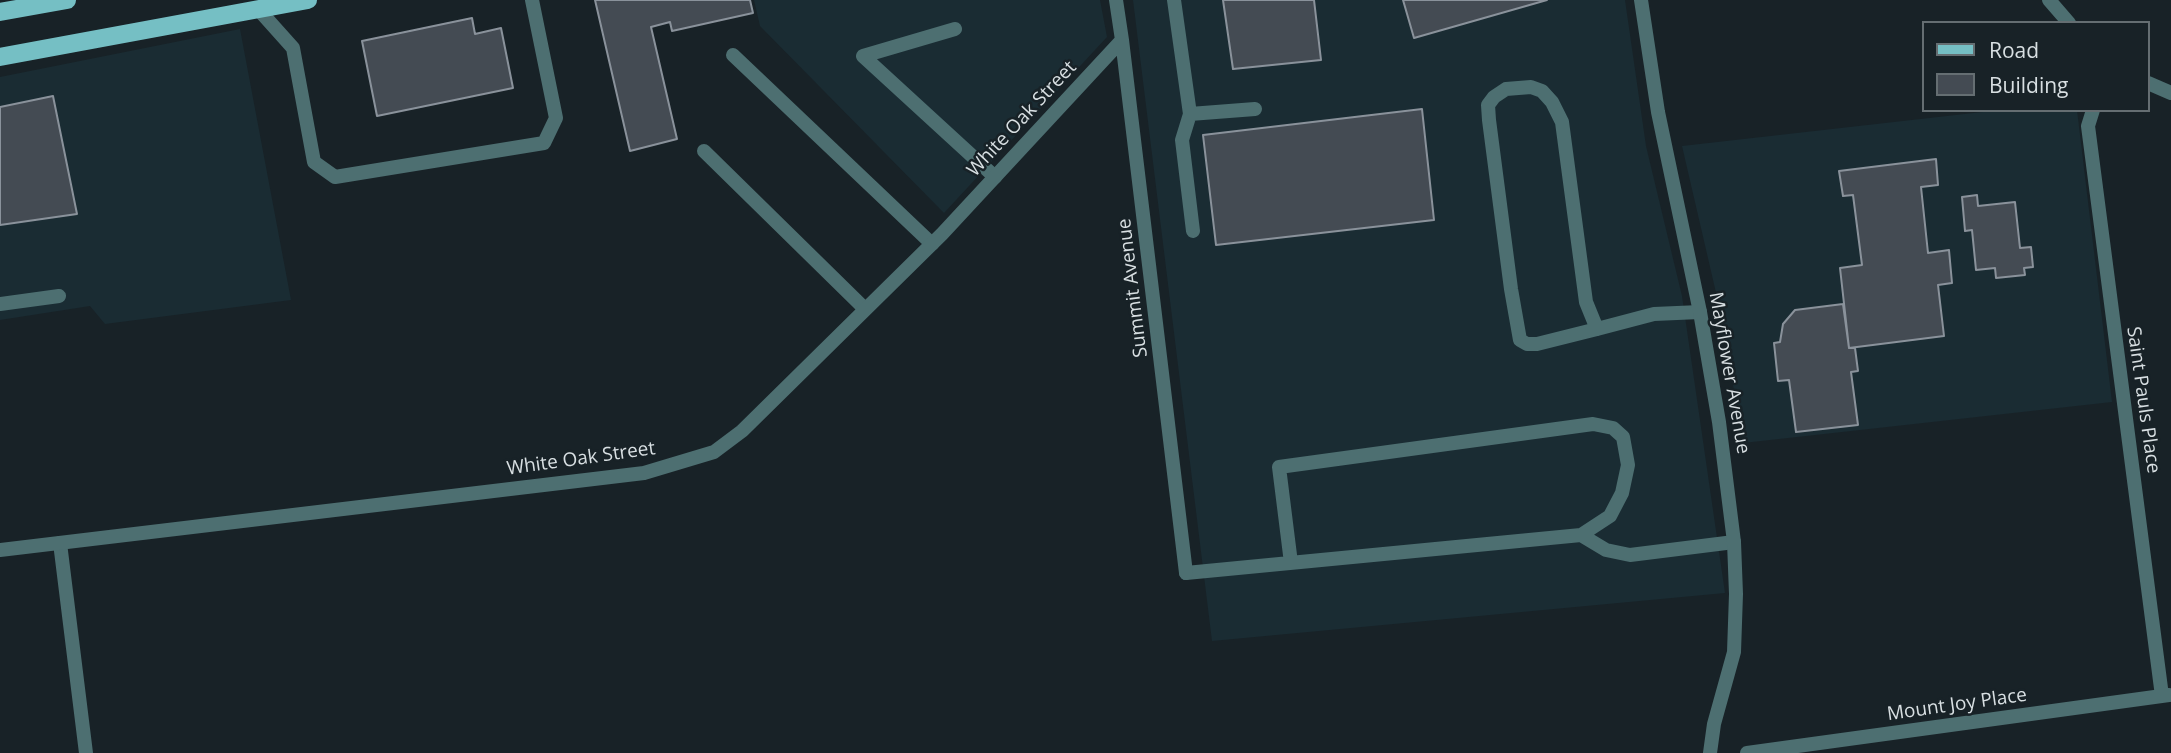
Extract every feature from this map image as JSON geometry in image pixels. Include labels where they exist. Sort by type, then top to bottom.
[{"type":"main road","points":[[0,12],[67,0]]},
{"type":"main road","points":[[0,57],[255,5],[308,0]]},
{"type":"street","points":[[255,5],[293,48],[314,162],[335,177],[544,142],[556,118],[532,0]]},
{"type":"street","name":"Summit Avenue","points":[[1116,0],[1186,573],[1291,563]]},
{"type":"street","points":[[1174,0],[1190,114],[1182,140],[1193,230]]},
{"type":"street","name":"Mayflower Avenue","points":[[1641,0],[1658,112],[1700,313],[1719,422],[1734,542],[1734,652],[1714,723],[1710,753]]},
{"type":"street","points":[[2049,0],[2067,21]]},
{"type":"street","points":[[955,29],[863,57],[995,177]]},
{"type":"street","name":"White Oak Street","points":[[0,550],[644,473],[714,452],[742,431],[932,244],[1122,40]]},
{"type":"street","points":[[733,55],[932,244]]},
{"type":"street","points":[[2150,84],[2171,93]]},
{"type":"street","points":[[1597,329],[1586,302],[1562,122],[1552,102],[1542,92],[1531,87],[1506,89],[1488,105],[1520,340],[1527,344],[1536,344],[1597,329],[1654,314],[1700,313]]},
{"type":"street","points":[[1190,114],[1255,108]]},
{"type":"street","name":"Saint Pauls Place","points":[[2092,112],[2088,126],[2167,696]]},
{"type":"street","points":[[704,152],[865,309]]},
{"type":"street","points":[[0,304],[59,296]]},
{"type":"street","points":[[1594,424],[1613,428],[1623,437],[1628,465],[1622,493],[1610,516],[1581,535],[1291,563],[1279,467],[1594,424]]},
{"type":"street","points":[[1581,535],[1606,550],[1630,555],[1734,542]]},
{"type":"street","points":[[60,543],[86,753]]},
{"type":"street","name":"Mount Joy Place","points":[[1747,753],[2167,696]]},
{"type":"shaded area","points":[[754,0],[1100,0],[1107,37],[944,213],[760,26]]},
{"type":"shaded area","points":[[1133,0],[1625,0],[1646,146],[1682,296],[1725,593],[1212,641]]},
{"type":"shaded area","points":[[240,29],[291,300],[105,324],[90,306],[0,320],[0,77]]},
{"type":"shaded area","points":[[1982,112],[2077,112],[2112,402],[1743,443],[1720,310],[1682,146]]},
{"type":"building","points":[[595,0],[750,0],[753,13],[672,31],[670,22],[651,27],[677,139],[630,151]]},
{"type":"building","points":[[1223,0],[1314,0],[1321,60],[1233,69]]},
{"type":"building","points":[[1403,0],[1547,0],[1414,38]]},
{"type":"building","points":[[472,18],[475,34],[501,28],[513,88],[377,116],[362,41]]},
{"type":"building","points":[[53,96],[77,214],[0,225],[0,107]]},
{"type":"building","points":[[1422,109],[1434,220],[1216,245],[1203,135]]},
{"type":"building","points":[[1936,159],[1938,185],[1921,187],[1928,253],[1949,250],[1952,283],[1938,285],[1944,336],[1849,348],[1840,268],[1862,265],[1853,195],[1843,196],[1839,171]]},
{"type":"building","points":[[1977,195],[1978,206],[2015,202],[2020,248],[2031,247],[2033,267],[2024,268],[2025,275],[1996,278],[1995,268],[1976,270],[1972,230],[1965,231],[1962,197]]},
{"type":"building","points":[[1843,304],[1849,348],[1855,348],[1858,371],[1851,372],[1858,425],[1796,432],[1789,380],[1778,381],[1774,343],[1780,342],[1783,324],[1795,310]]}]
